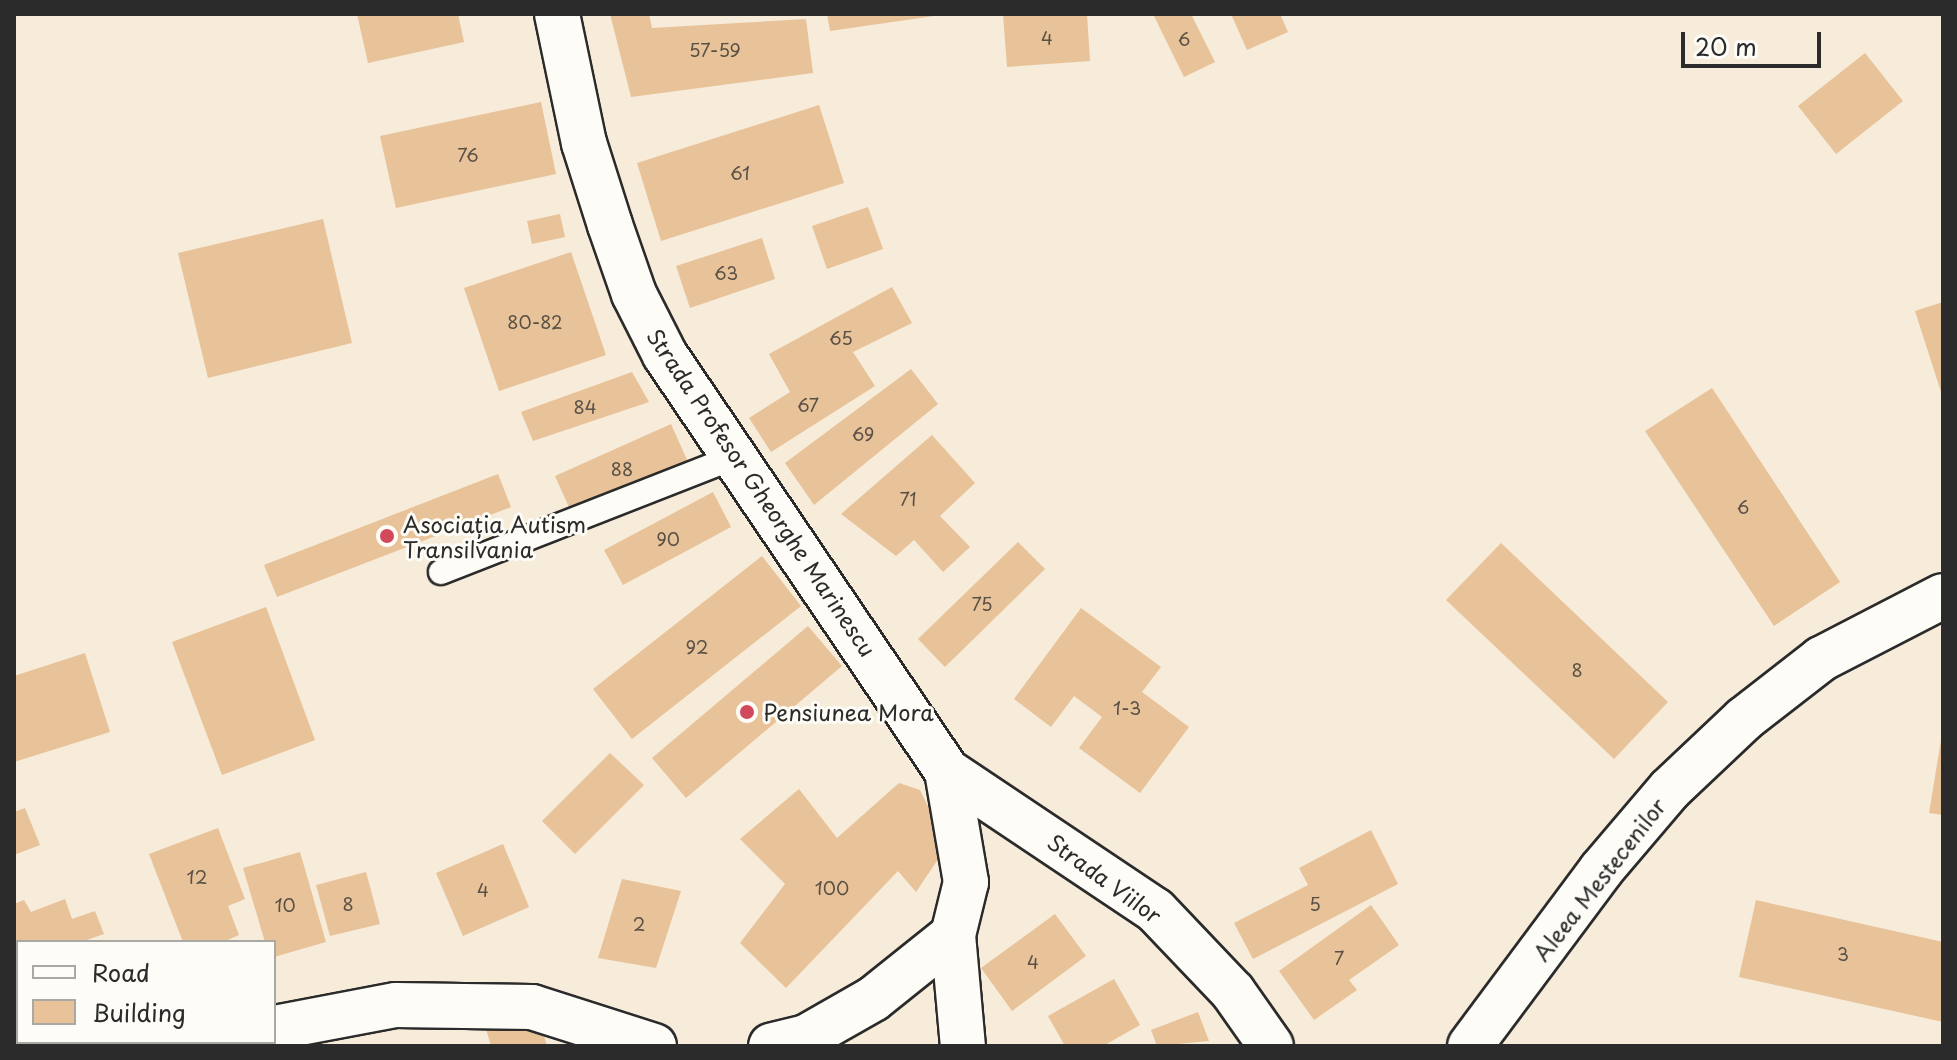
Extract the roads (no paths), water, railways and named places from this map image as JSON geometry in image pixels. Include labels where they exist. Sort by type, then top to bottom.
[{"type":"street","name":"Strada Profesor Gheorghe Marinescu","points":[[557,14],[584,143],[634,294],[665,355],[947,771]]},
{"type":"street","name":"Aleea Mestecenilor","points":[[1470,1046],[1601,870],[1681,779],[1744,719],[1821,659],[1943,596]]},
{"type":"street","points":[[947,771],[966,882],[953,935],[963,1046]]},
{"type":"street","name":"Strada Viilor","points":[[947,771],[1155,910],[1233,992],[1271,1046]]},
{"type":"street","points":[[771,1046],[806,1037],[873,999],[953,935]]},
{"type":"street","points":[[276,1028],[396,1005],[532,1007],[628,1043]]},
{"type":"lane","points":[[441,572],[735,457]]},
{"type":"place","name":"Asociația Autism Transilvania","points":[[387,536]]},
{"type":"place","name":"Pensiunea Mora","points":[[747,712]]}]
